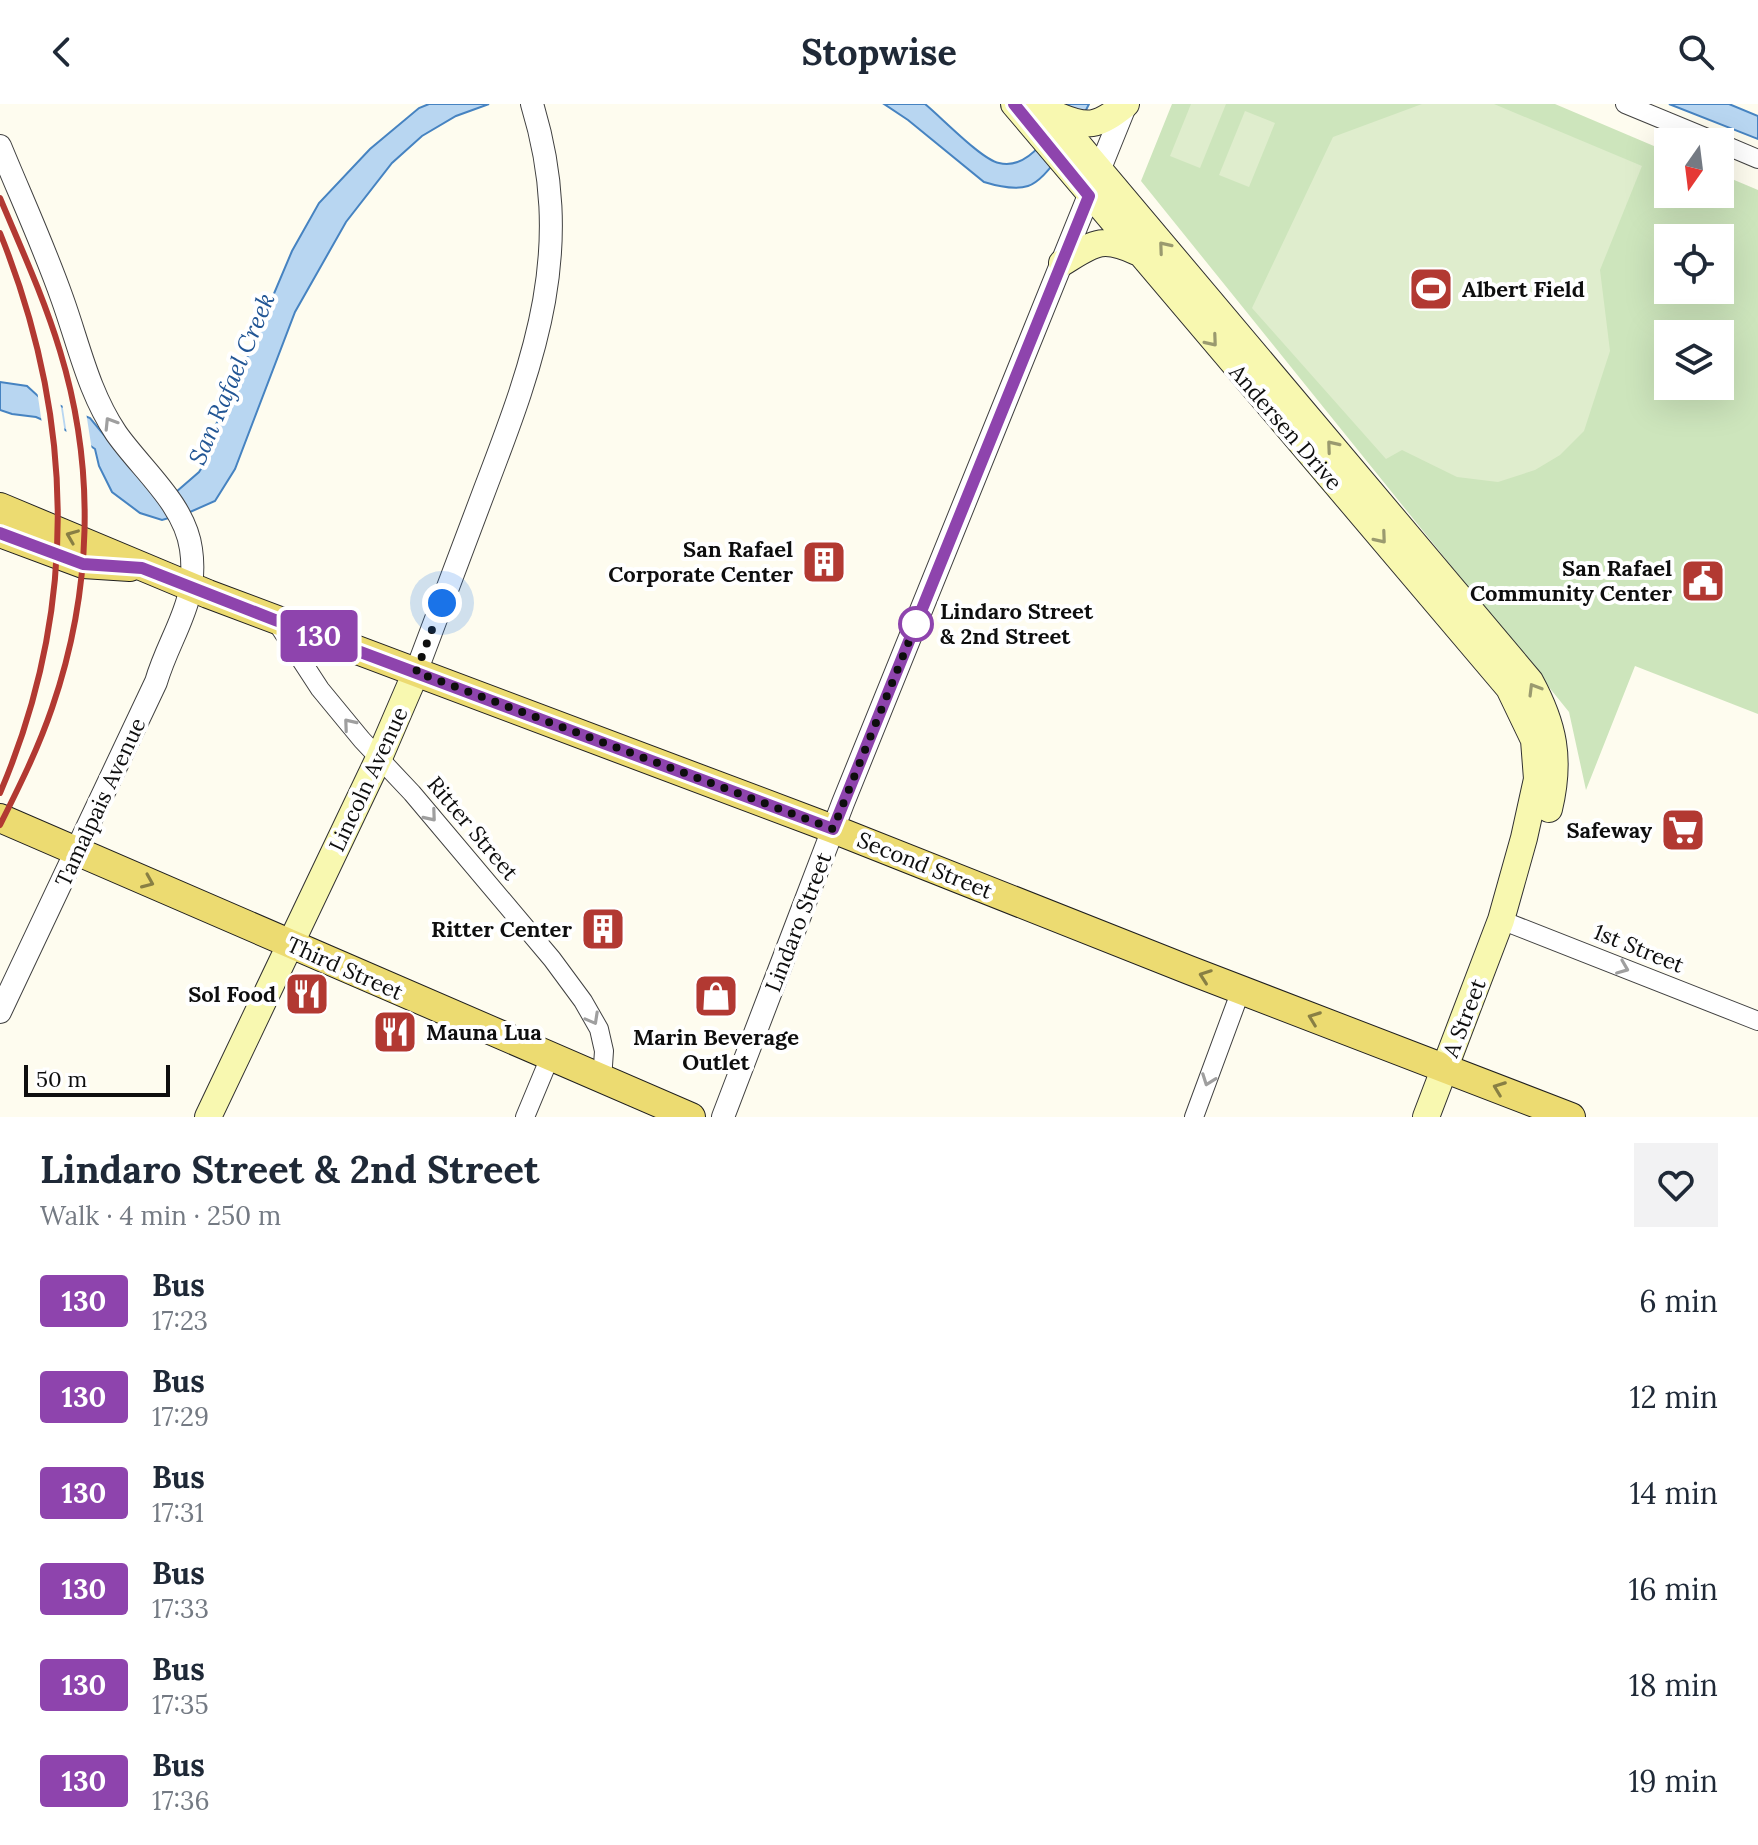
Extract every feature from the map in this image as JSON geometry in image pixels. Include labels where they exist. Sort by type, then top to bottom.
[{"type":"main road","name":"Andersen Drive","points":[[1014,104],[1075,145],[1089,196],[1509,688],[1546,762]]},
{"type":"main road","points":[[1075,145],[1126,104]]},
{"type":"main road","name":"Andersen Drive","points":[[1047,108],[1075,145],[1530,681],[1545,708],[1554,741],[1546,762]]},
{"type":"main road","points":[[1062,263],[1090,246],[1105,242],[1117,242],[1137,252]]},
{"type":"main road","name":"Second Street","points":[[0,507],[192,588],[833,829],[1571,1117]]},
{"type":"main road","name":"Second Street","points":[[0,533],[83,564],[142,568]]},
{"type":"main road","name":"Lincoln Avenue","points":[[208,1117],[379,758],[416,672]]},
{"type":"main road","name":"A Street","points":[[1426,1117],[1501,920],[1539,845],[1555,783],[1546,762]]},
{"type":"main road","name":"Third Street","points":[[0,818],[691,1117]]},
{"type":"street","name":"Lindaro Street","points":[[723,1117],[833,829],[1126,104]]},
{"type":"street","points":[[1625,104],[1682,128]]},
{"type":"street","name":"Lincoln Avenue","points":[[416,672],[520,398],[539,332],[548,278],[551,227],[546,175],[532,106]]},
{"type":"street","points":[[0,146],[54,274],[94,395],[115,431],[186,528],[191,548],[192,588]]},
{"type":"street","points":[[1734,149],[1758,159]]},
{"type":"street","name":"Tamalpais Avenue","points":[[0,1012],[156,682],[192,588]]},
{"type":"street","name":"Ritter Street","points":[[275,620],[312,679],[407,786],[552,959],[583,1001],[599,1029],[604,1051],[602,1080]]},
{"type":"street","name":"1st Street","points":[[1501,920],[1758,1021]]},
{"type":"street","points":[[1194,1117],[1241,990]]},
{"type":"street","points":[[525,1117],[550,1057]]},
{"type":"green space","points":[[1172,104],[1555,104],[1654,146],[1654,208],[1734,208],[1734,180],[1758,190],[1758,714],[1635,666],[1586,790],[1569,712],[1141,181]]},
{"type":"green space","points":[[1191,104],[1226,104],[1200,168],[1170,156]]},
{"type":"green space","name":"Albert Field","points":[[1422,104],[1494,104],[1642,166],[1600,270],[1610,351],[1584,431],[1560,455],[1535,470],[1498,482],[1457,477],[1402,450],[1386,459],[1252,308],[1333,137]]},
{"type":"green space","points":[[1245,111],[1275,123],[1249,187],[1219,175]]},
{"type":"water","points":[[429,104],[489,104],[456,116],[422,136],[392,163],[346,222],[295,312],[235,469],[215,501],[162,520],[140,513],[112,492],[99,466],[95,449],[72,433],[36,417],[0,410],[0,382],[27,386],[39,397],[90,418],[151,492],[176,492],[199,472],[209,456],[211,434],[232,393],[292,251],[319,203],[370,149],[419,108]]},
{"type":"water","points":[[884,104],[925,104],[983,154],[999,163],[1011,164],[1031,154],[1040,145],[1065,104],[1089,104],[1063,150],[1045,173],[1028,186],[1018,188],[984,182]]},
{"type":"water","points":[[1669,104],[1729,104],[1758,116],[1758,139]]},
{"type":"pier","points":[[37,390],[60,401],[65,434],[42,424]]},
{"type":"pier","points":[[62,402],[86,412],[93,457],[91,452],[67,435]]},
{"type":"railway","points":[[0,198],[32,273],[60,351],[72,395],[84,485],[82,575],[65,664],[41,738],[0,825]]},
{"type":"railway","points":[[0,233],[25,303],[43,373],[54,443],[58,513],[54,584],[44,654],[26,723],[0,793]]},
{"type":"bus line","name":"130","points":[[0,533],[83,564],[142,568],[833,829],[1089,196],[1014,104]]},
{"type":"place","name":"Albert Field","points":[[1431,289]]},
{"type":"place","name":"San Rafael Corporate Center","points":[[824,562]]},
{"type":"place","name":"San Rafael Community Center","points":[[1703,581]]},
{"type":"place","name":"Lindaro Street & 2nd Street","points":[[916,624]]},
{"type":"place","name":"Safeway","points":[[1683,830]]},
{"type":"place","name":"Ritter Center","points":[[603,929]]},
{"type":"place","name":"Sol Food","points":[[307,994]]},
{"type":"place","name":"Marin Beverage Outlet","points":[[716,996]]},
{"type":"place","name":"Mauna Lua","points":[[395,1032]]},
{"type":"route","points":[[442,603],[416,672],[833,829],[916,624]]},
{"type":"water label","name":"San Rafael Creek","points":[[232,379]]}]
